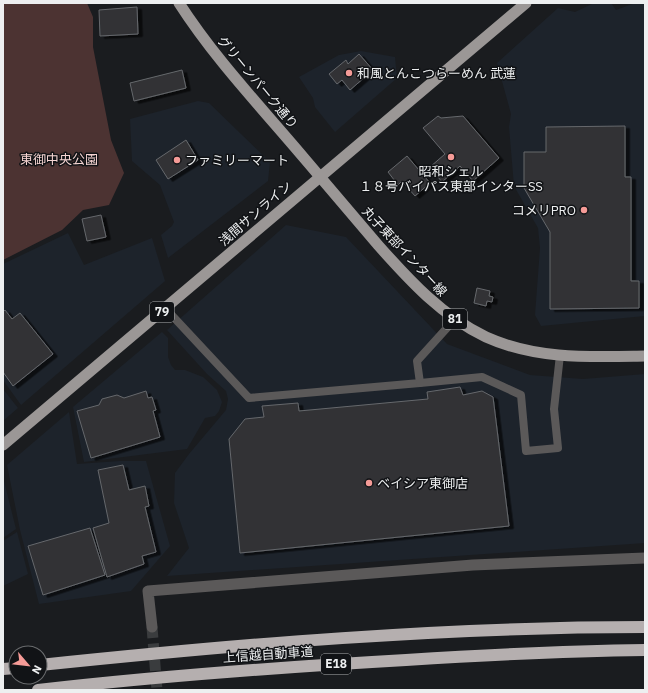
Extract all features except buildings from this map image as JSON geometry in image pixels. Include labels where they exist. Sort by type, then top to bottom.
[{"type":"highway","name":"上信越自動車道","points":[[48,664],[315,640],[476,631],[641,627]]},
{"type":"highway","name":"上信越自動車道","points":[[38,690],[135,679],[306,665],[472,656],[641,650]]},
{"type":"main road","name":"グリーンパーク通り","points":[[179,3],[227,67],[319,177]]},
{"type":"main road","name":"浅間サンライン","points":[[3,445],[166,309],[319,177],[526,3]]},
{"type":"main road","name":"丸子東部インター線","points":[[319,177],[399,269],[428,298],[455,319],[485,336],[505,344],[538,353],[560,355],[645,356]]},
{"type":"street","points":[[152,627],[148,591],[472,565],[645,558]]},
{"type":"lane","points":[[166,309],[249,398],[482,377],[521,395],[526,451],[558,448],[554,409],[560,355]]},
{"type":"lane","points":[[420,383],[417,361],[455,319]]},
{"type":"shaded area","points":[[594,3],[611,3],[616,10],[635,3],[645,3],[645,316],[541,326],[535,315],[540,248],[538,228],[514,186],[509,127],[511,114],[497,63],[558,8],[575,12]]},
{"type":"shaded area","points":[[361,51],[395,57],[397,78],[335,132],[315,107],[313,98],[299,77],[339,55]]},
{"type":"shaded area","points":[[198,101],[209,103],[270,162],[268,181],[168,258],[161,235],[172,226],[174,222],[160,185],[132,161],[130,119]]},
{"type":"shaded area","points":[[286,225],[346,237],[447,344],[530,375],[583,379],[645,374],[645,543],[167,576],[189,548],[174,503],[175,473],[226,410],[228,399],[226,391],[207,374],[167,330]]},
{"type":"shaded area","points":[[68,233],[84,265],[152,238],[165,281],[21,405],[3,380],[3,264]]},
{"type":"shaded area","points":[[162,332],[168,338],[168,357],[171,365],[175,370],[185,370],[203,377],[217,390],[222,402],[219,411],[215,416],[205,418],[187,449],[84,462],[73,407]]},
{"type":"shaded area","points":[[3,389],[18,408],[3,421]]},
{"type":"shaded area","points":[[69,412],[77,464],[146,461],[170,546],[131,591],[39,604],[20,530],[7,465]]},
{"type":"shaded area","points":[[3,477],[16,529],[3,538]]},
{"type":"shaded area","points":[[17,532],[28,574],[3,586],[3,541]]},
{"type":"green space","name":"東御中央公園","points":[[3,3],[87,3],[93,17],[93,47],[111,140],[124,173],[109,205],[83,210],[62,230],[3,260]]},
{"type":"tunnel","points":[[152,627],[157,690]]},
{"type":"place","name":"和風とんこつらーめん 武蓮","points":[[349,73]]},
{"type":"place","name":"昭和シェル １８号バイパス東部インターSS","points":[[451,157]]},
{"type":"place","name":"ファミリーマート","points":[[177,160]]},
{"type":"place","name":"コメリPRO","points":[[584,210]]},
{"type":"place","name":"ベイシア東御店","points":[[369,483]]}]
